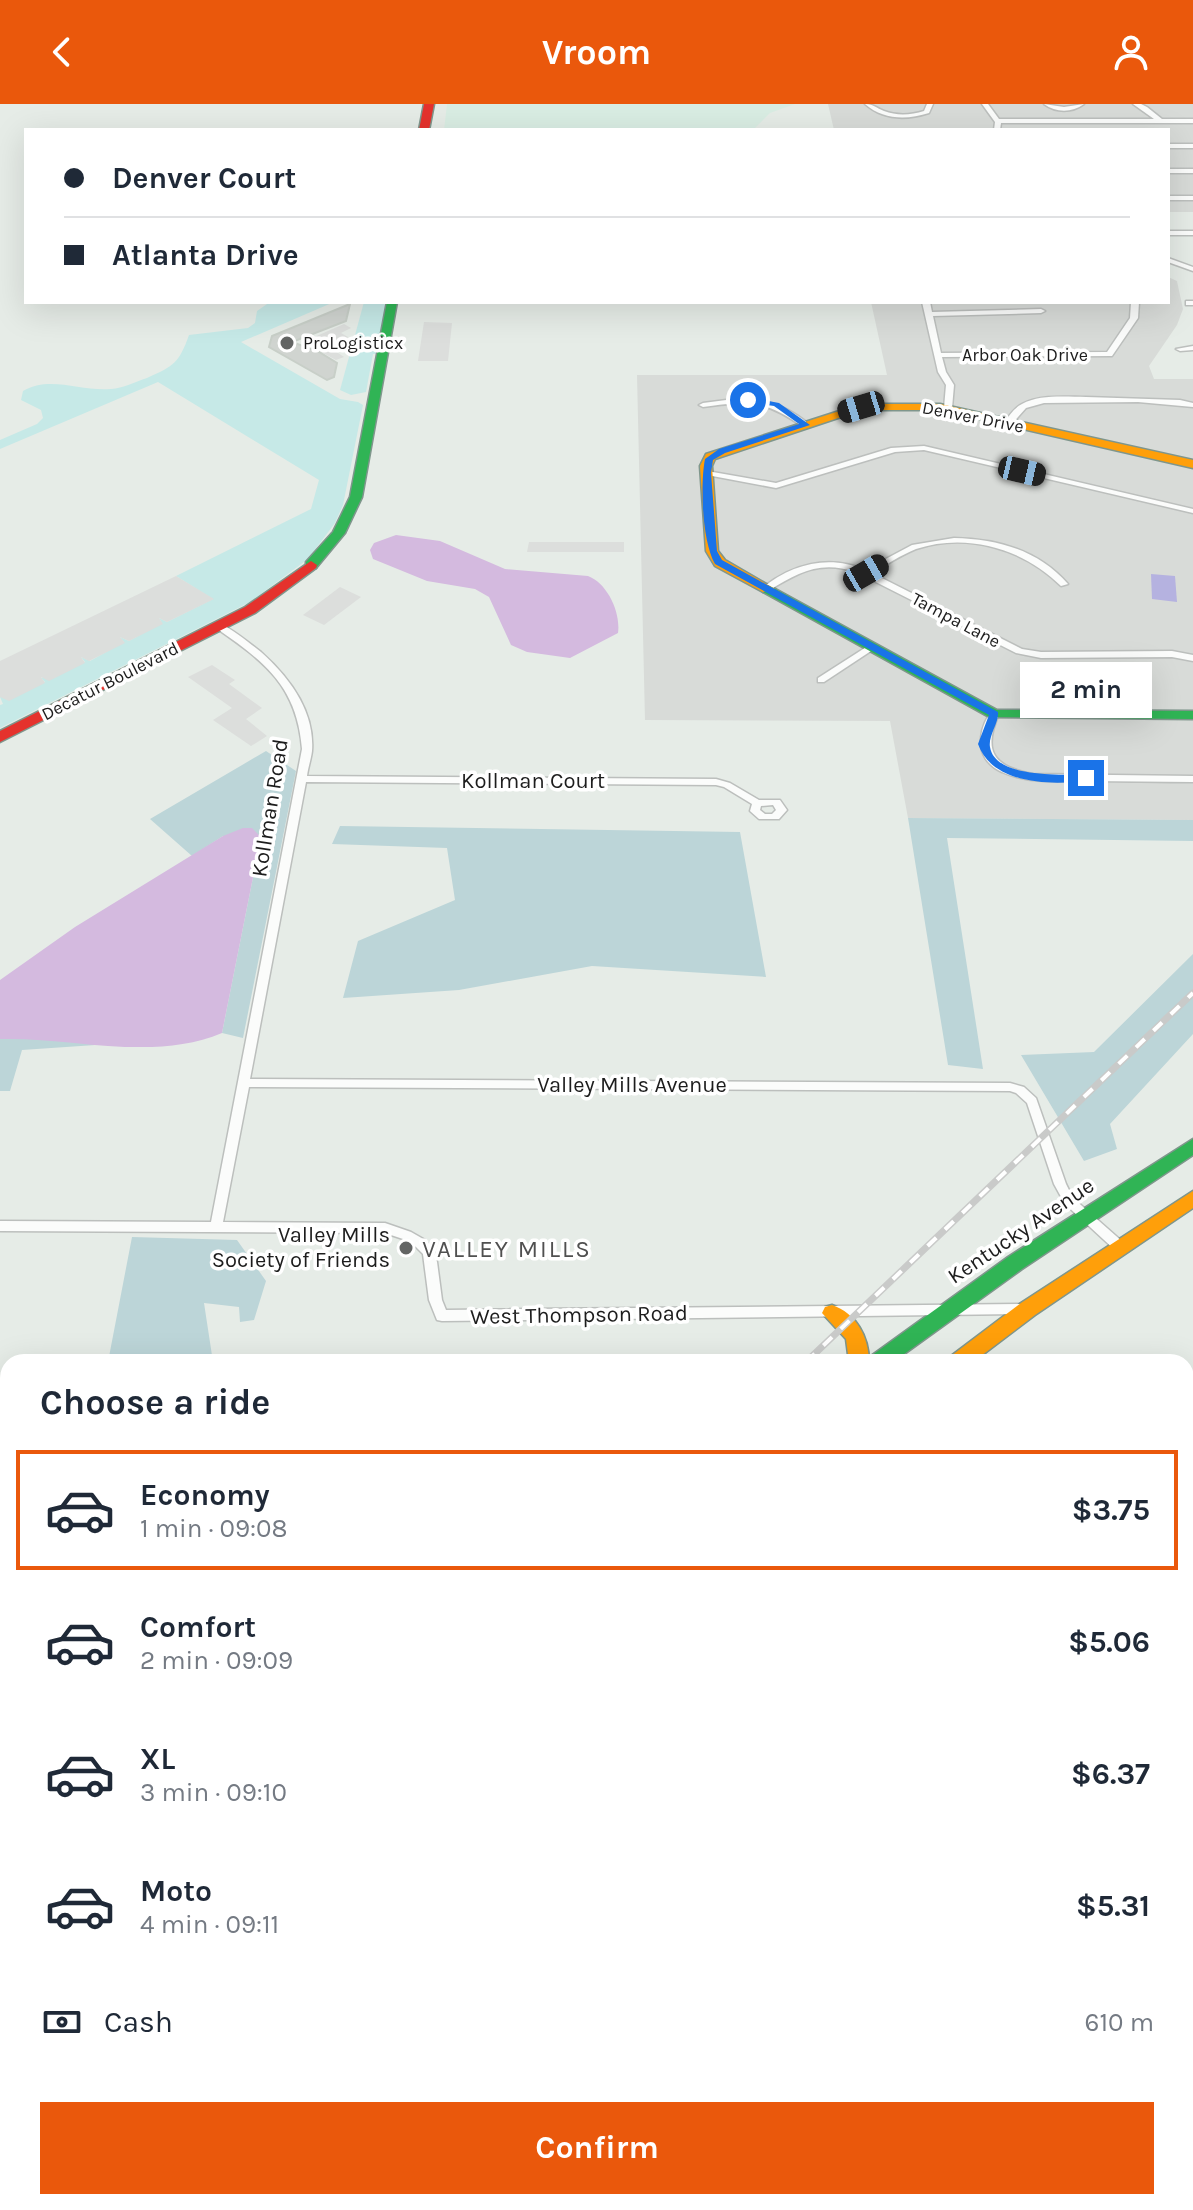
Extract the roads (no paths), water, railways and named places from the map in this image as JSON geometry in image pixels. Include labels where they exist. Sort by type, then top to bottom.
[{"type":"street","points":[[424,128],[429,104]]},
{"type":"street","points":[[868,104],[880,114],[916,115],[927,112],[930,104]]},
{"type":"street","points":[[985,104],[998,121],[997,128]]},
{"type":"street","points":[[1047,104],[1051,108],[1069,109],[1081,104]]},
{"type":"street","points":[[1136,104],[1160,121]]},
{"type":"street","points":[[998,121],[1193,121]]},
{"type":"street","points":[[1170,146],[1193,146]]},
{"type":"street","points":[[1170,171],[1193,171]]},
{"type":"street","points":[[1170,198],[1193,198]]},
{"type":"street","points":[[1170,233],[1193,233]]},
{"type":"street","points":[[1170,261],[1193,269]]},
{"type":"street","points":[[219,626],[265,601],[299,577],[325,552],[346,522],[357,493],[392,304]]},
{"type":"street","points":[[926,304],[938,355],[950,385],[948,408]]},
{"type":"street","name":"Arbor Oak Drive","points":[[938,355],[1111,353],[1134,318],[1135,304]]},
{"type":"street","points":[[929,314],[1026,314],[1041,311]]},
{"type":"street","points":[[1180,349],[1193,348]]},
{"type":"street","points":[[703,405],[765,401],[780,406],[806,425]]},
{"type":"street","points":[[1008,423],[1020,408],[1042,401],[1171,401],[1193,405]]},
{"type":"street","name":"Denver Drive","points":[[708,465],[806,425],[871,406],[948,408],[1193,464]]},
{"type":"street","points":[[1193,511],[924,448],[894,450],[776,486],[708,465],[715,558],[765,589],[994,714],[1193,715]]},
{"type":"street","points":[[866,573],[914,548],[964,541],[995,545],[1025,555],[1046,566],[1064,584]]},
{"type":"street","name":"Tampa Lane","points":[[765,589],[792,572],[813,564],[842,564],[866,573],[1019,651],[1041,655],[1172,654],[1193,658]]},
{"type":"street","name":"Decatur Boulevard","points":[[0,737],[219,626]]},
{"type":"street","name":"Kollman Road","points":[[216,1228],[303,779],[307,739],[305,722],[293,693],[269,662],[219,626]]},
{"type":"street","points":[[821,680],[871,647]]},
{"type":"street","points":[[994,714],[984,738],[987,755],[1008,771],[1028,777],[1193,779]]},
{"type":"street","name":"Kollman Court","points":[[303,779],[716,782],[757,803]]},
{"type":"street","name":"Valley Mills Avenue","points":[[243,1083],[1003,1086],[1020,1090],[1032,1101],[1062,1190],[1086,1216]]},
{"type":"street","name":"Kentucky Avenue","points":[[889,1354],[946,1311],[1193,1146]]},
{"type":"street","points":[[969,1354],[1028,1309],[1193,1198]]},
{"type":"street","points":[[1086,1216],[1120,1247]]},
{"type":"street","name":"West Thompson Road","points":[[0,1226],[385,1228],[416,1237],[426,1245],[431,1257],[436,1304],[442,1316],[1028,1309]]},
{"type":"street","points":[[832,1313],[856,1334],[859,1354]]},
{"type":"railway","points":[[814,1354],[1193,993]]},
{"type":"place","name":"ProLogisticx","points":[[287,343]]},
{"type":"place","name":"Valley Mills Society of Friends","points":[[406,1248]]},
{"type":"district","name":"VALLEY MILLS","points":[[507,1249]]}]
